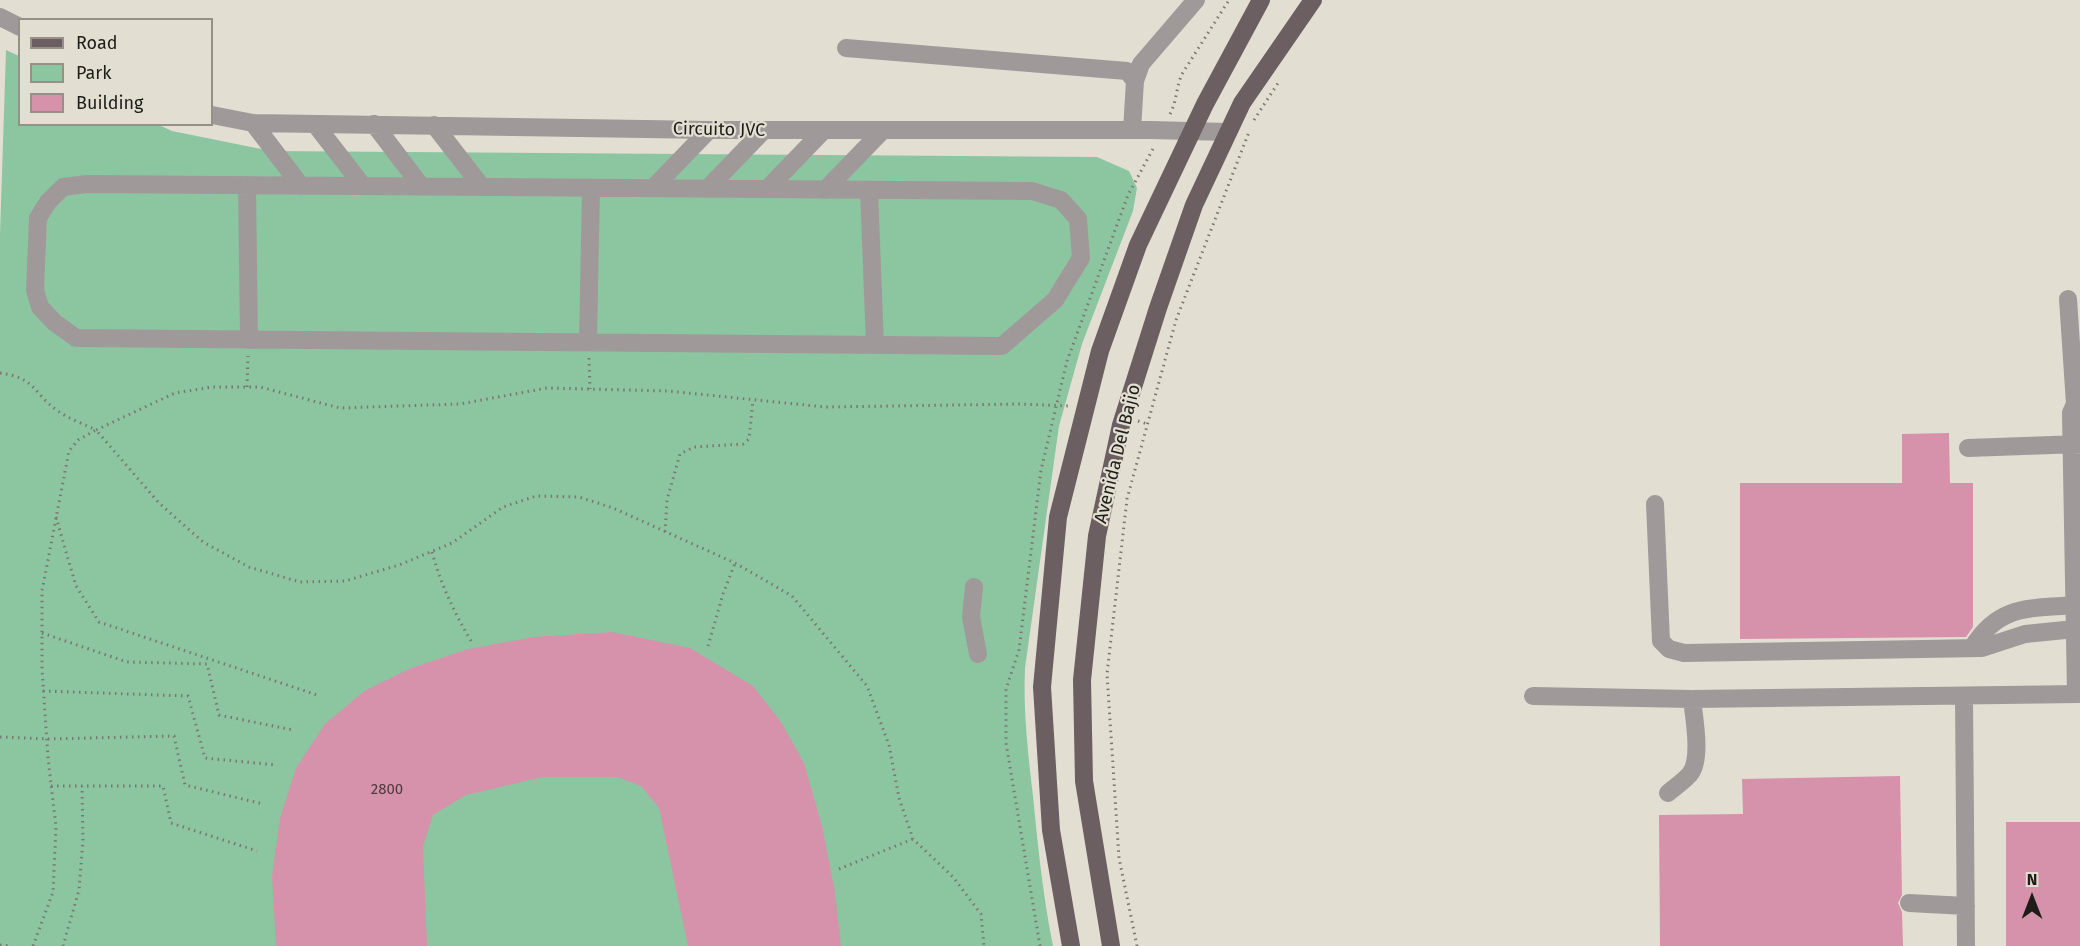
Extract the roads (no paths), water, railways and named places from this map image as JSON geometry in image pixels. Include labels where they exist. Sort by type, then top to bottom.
[{"type":"main road","points":[[1071,946],[1051,830],[1042,687],[1055,536],[1100,351],[1138,245],[1261,0]]},
{"type":"main road","name":"Avenida Del Bajio","points":[[1111,946],[1084,781],[1082,680],[1097,536],[1121,425],[1194,205],[1242,103],[1313,0]]},
{"type":"lane","points":[[1132,130],[1136,81],[1142,64],[1196,0]]},
{"type":"lane","points":[[0,17],[18,26]]},
{"type":"lane","points":[[846,48],[1127,71],[1136,81]]},
{"type":"lane","name":"Circuito JVC","points":[[213,115],[253,123],[709,130],[1228,132]]},
{"type":"lane","points":[[253,123],[301,186]]},
{"type":"lane","points":[[315,124],[363,186]]},
{"type":"lane","points":[[374,124],[422,186]]},
{"type":"lane","points":[[434,125],[482,187]]},
{"type":"lane","points":[[653,188],[709,130]]},
{"type":"lane","points":[[708,188],[765,130]]},
{"type":"lane","points":[[767,189],[824,130]]},
{"type":"lane","points":[[825,190],[882,131]]},
{"type":"lane","points":[[87,184],[301,186],[1032,191],[1061,200],[1078,219],[1081,258],[1055,300],[1002,346],[76,338],[54,322],[40,307],[35,290],[38,218],[48,202],[63,187],[87,184]]},
{"type":"lane","points":[[247,185],[249,339]]},
{"type":"lane","points":[[588,342],[591,188]]},
{"type":"lane","points":[[869,190],[875,345]]},
{"type":"lane","points":[[1533,696],[1692,699],[2078,694],[2075,629],[2076,445],[2071,413],[2078,402],[2068,299]]},
{"type":"lane","points":[[1968,448],[2076,445]]},
{"type":"lane","points":[[1655,504],[1657,604],[1661,641],[1670,649],[1695,652],[1982,648],[2016,637],[2075,629]]},
{"type":"lane","points":[[974,587],[971,618],[978,654]]},
{"type":"lane","points":[[1972,648],[1980,635],[2005,613],[2075,605]]},
{"type":"lane","points":[[2014,611],[2016,637]]},
{"type":"lane","points":[[1964,697],[1966,946]]},
{"type":"lane","points":[[1668,793],[1691,773],[1695,764],[1696,736],[1692,699]]},
{"type":"lane","points":[[1909,903],[1966,906]]}]
